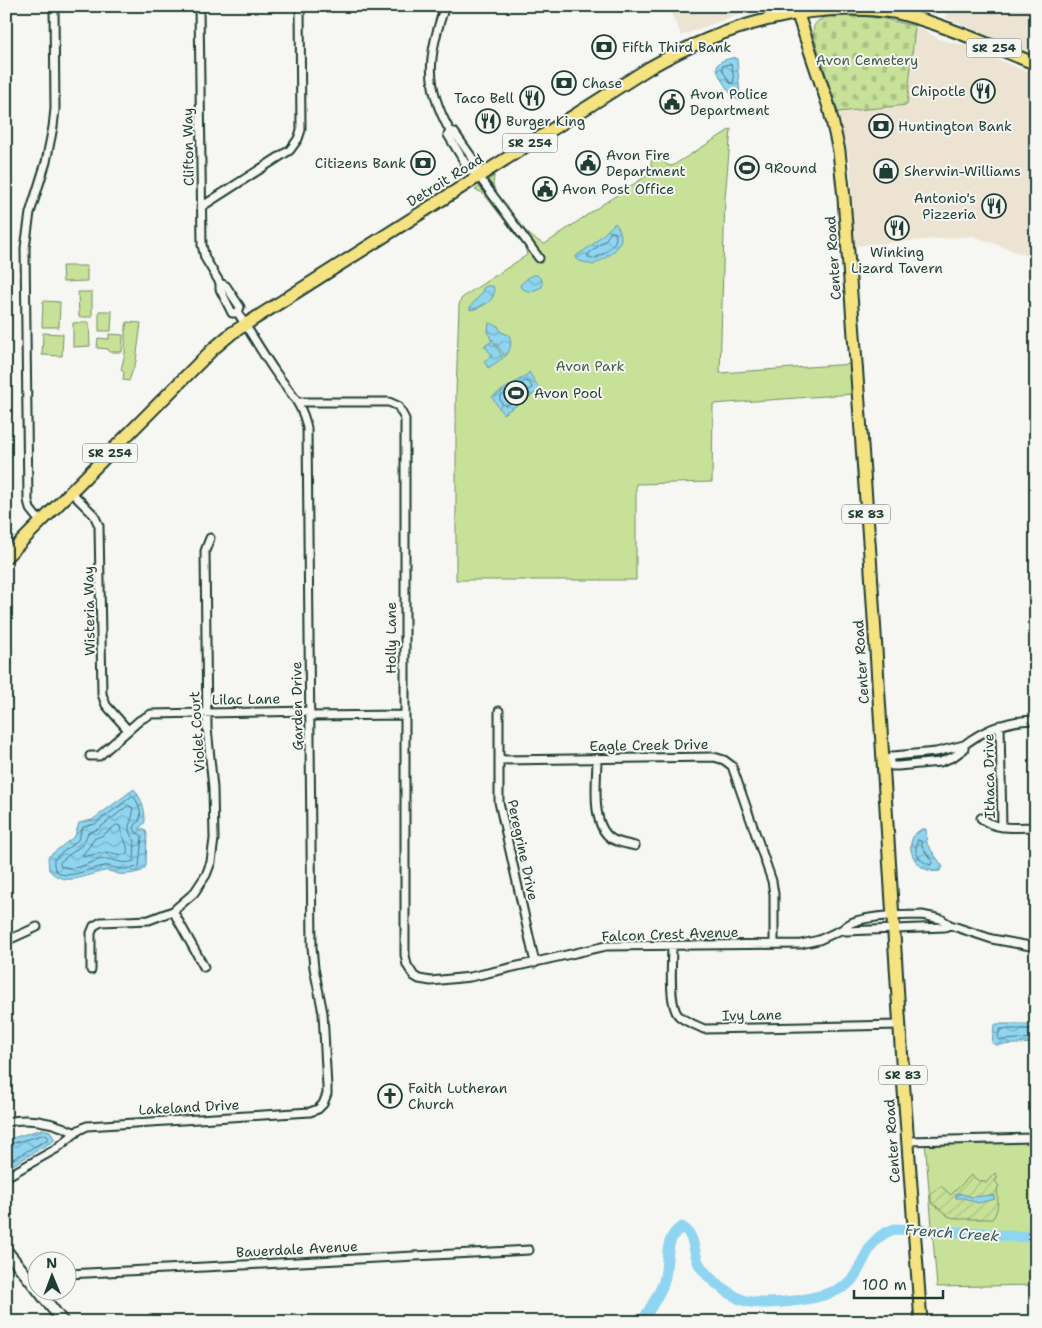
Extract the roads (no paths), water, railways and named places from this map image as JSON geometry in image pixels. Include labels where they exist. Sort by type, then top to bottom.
[{"type":"main road","name":"Detroit Road","points":[[6,557],[213,349],[232,333],[477,174],[672,55],[738,26],[796,8],[880,8],[926,22],[1036,64]]},
{"type":"main road","name":"Center Road","points":[[796,8],[829,107],[838,151],[845,212],[886,761],[893,917],[921,1322]]},
{"type":"street","points":[[41,522],[30,509],[28,500],[26,248],[30,213],[46,162],[53,127],[55,109],[54,6]]},
{"type":"street","name":"Clifton Way","points":[[199,6],[203,252],[220,283],[220,289],[232,312],[238,313],[245,324]]},
{"type":"street","points":[[201,207],[290,150],[298,139],[300,130],[300,6]]},
{"type":"street","points":[[445,6],[435,36],[430,64],[436,104],[450,132],[448,135],[470,171],[477,174],[539,258]]},
{"type":"street","name":"Garden Drive","points":[[245,324],[278,376],[298,402],[307,428],[312,947],[323,1014],[327,1094],[323,1104],[315,1110],[306,1113]]},
{"type":"street","name":"Holly Lane","points":[[298,402],[389,402],[398,406],[404,414],[405,960],[411,972]]},
{"type":"street","name":"Wisteria Way","points":[[71,492],[94,515],[99,526],[102,694],[106,705],[128,730]]},
{"type":"street","name":"Violet Court","points":[[91,970],[91,933],[98,923],[149,920],[173,911],[199,888],[213,855],[213,788],[207,712],[205,552],[210,538]]},
{"type":"street","name":"Peregrine Drive","points":[[499,711],[500,810],[535,962]]},
{"type":"street","name":"Lilac Lane","points":[[90,756],[99,756],[145,716],[152,714],[207,712],[404,715]]},
{"type":"street","points":[[964,745],[964,748],[952,757],[940,762],[892,766],[886,761],[893,756],[936,752],[964,745],[976,736],[1000,725],[1017,721],[1036,720]]},
{"type":"street","name":"Ithaca Drive","points":[[1000,725],[1002,827]]},
{"type":"street","name":"Eagle Creek Drive","points":[[499,760],[714,757],[729,763],[744,800],[773,886],[774,944]]},
{"type":"street","points":[[596,758],[597,811],[601,827],[612,838],[634,846]]},
{"type":"street","name":"Ithaca Drive","points":[[981,818],[991,825],[1002,827],[1036,827]]},
{"type":"street","points":[[173,911],[204,967]]},
{"type":"street","name":"Falcon Crest Avenue","points":[[411,972],[424,981],[453,980],[606,946],[809,942],[819,940],[843,929],[846,924],[856,920],[928,915],[947,921],[950,925],[992,939],[1036,947]]},
{"type":"street","name":"Falcon Crest Avenue","points":[[843,929],[846,931],[946,927],[950,925]]},
{"type":"street","points":[[6,941],[37,927]]},
{"type":"street","name":"Ivy Lane","points":[[672,946],[672,994],[675,1009],[678,1015],[704,1029],[900,1025]]},
{"type":"street","name":"Lakeland Drive","points":[[6,1178],[56,1149],[83,1128],[92,1124],[306,1113]]},
{"type":"street","points":[[7,1122],[17,1120],[50,1123],[76,1133]]},
{"type":"street","points":[[907,1141],[1036,1138]]},
{"type":"street","points":[[6,1250],[28,1278]]},
{"type":"street","name":"Bauerdale Avenue","points":[[78,1273],[529,1250]]},
{"type":"street","points":[[46,1300],[63,1322]]},
{"type":"water","points":[[735,57],[737,59],[740,95],[738,100],[728,90],[717,69],[720,62]]},
{"type":"water","points":[[615,223],[620,230],[620,243],[606,258],[593,265],[577,260],[576,256],[592,245]]},
{"type":"water","points":[[534,275],[537,275],[542,280],[542,287],[530,292],[521,288],[520,285]]},
{"type":"water","points":[[493,286],[494,295],[492,299],[480,307],[470,310],[470,307],[482,293],[483,288]]},
{"type":"water","name":"Avon Pool","points":[[489,323],[498,326],[501,332],[509,335],[511,344],[509,352],[505,357],[494,343],[503,358],[488,368],[484,361],[492,356],[484,346],[494,340],[491,340],[488,331]]},
{"type":"water","name":"Avon Pool","points":[[529,372],[540,390],[503,414],[492,397]]},
{"type":"water","points":[[134,789],[144,808],[145,822],[139,829],[145,829],[147,834],[146,866],[142,871],[131,874],[119,874],[104,871],[75,879],[68,879],[55,875],[49,870],[48,857],[75,836],[79,823],[92,820]]},
{"type":"water","points":[[922,829],[926,829],[927,844],[943,867],[940,871],[931,871],[924,868],[917,863],[913,856],[911,841],[915,834]]},
{"type":"water","points":[[996,1024],[1036,1024],[1036,1043],[997,1045],[992,1043],[994,1026]]},
{"type":"water","points":[[42,1129],[50,1131],[55,1140],[6,1169],[6,1140]]},
{"type":"water","points":[[959,1193],[972,1197],[993,1195],[995,1199],[978,1203],[964,1198],[956,1198],[956,1194]]},
{"type":"waterway","name":"French Creek","points":[[642,1322],[663,1284],[669,1245],[676,1232],[682,1227],[692,1239],[699,1264],[712,1279],[723,1289],[740,1299],[763,1303],[796,1301],[842,1288],[856,1274],[872,1244],[885,1233],[895,1229],[980,1233],[1017,1237],[1036,1235]]},
{"type":"place","name":"Fifth Third Bank","points":[[604,47]]},
{"type":"place","name":"Chase","points":[[564,83]]},
{"type":"place","name":"Chipotle","points":[[983,91]]},
{"type":"place","name":"Taco Bell","points":[[532,98]]},
{"type":"place","name":"Avon Police Department","points":[[672,102]]},
{"type":"place","name":"Burger King","points":[[488,121]]},
{"type":"place","name":"Huntington Bank","points":[[881,126]]},
{"type":"place","name":"Citizens Bank","points":[[423,163]]},
{"type":"place","name":"Avon Fire Department","points":[[588,163]]},
{"type":"place","name":"9Round","points":[[747,168]]},
{"type":"place","name":"Sherwin-Williams","points":[[886,171]]},
{"type":"place","name":"Avon Post Office","points":[[545,189]]},
{"type":"place","name":"Antonio's Pizzeria","points":[[994,206]]},
{"type":"place","name":"Winking Lizard Tavern","points":[[897,228]]},
{"type":"place","name":"Avon Pool","points":[[516,393]]},
{"type":"place","name":"Faith Lutheran Church","points":[[390,1096]]},
{"type":"park label","name":"Avon Cemetery","points":[[867,60]]},
{"type":"park label","name":"Avon Park","points":[[590,366]]}]
